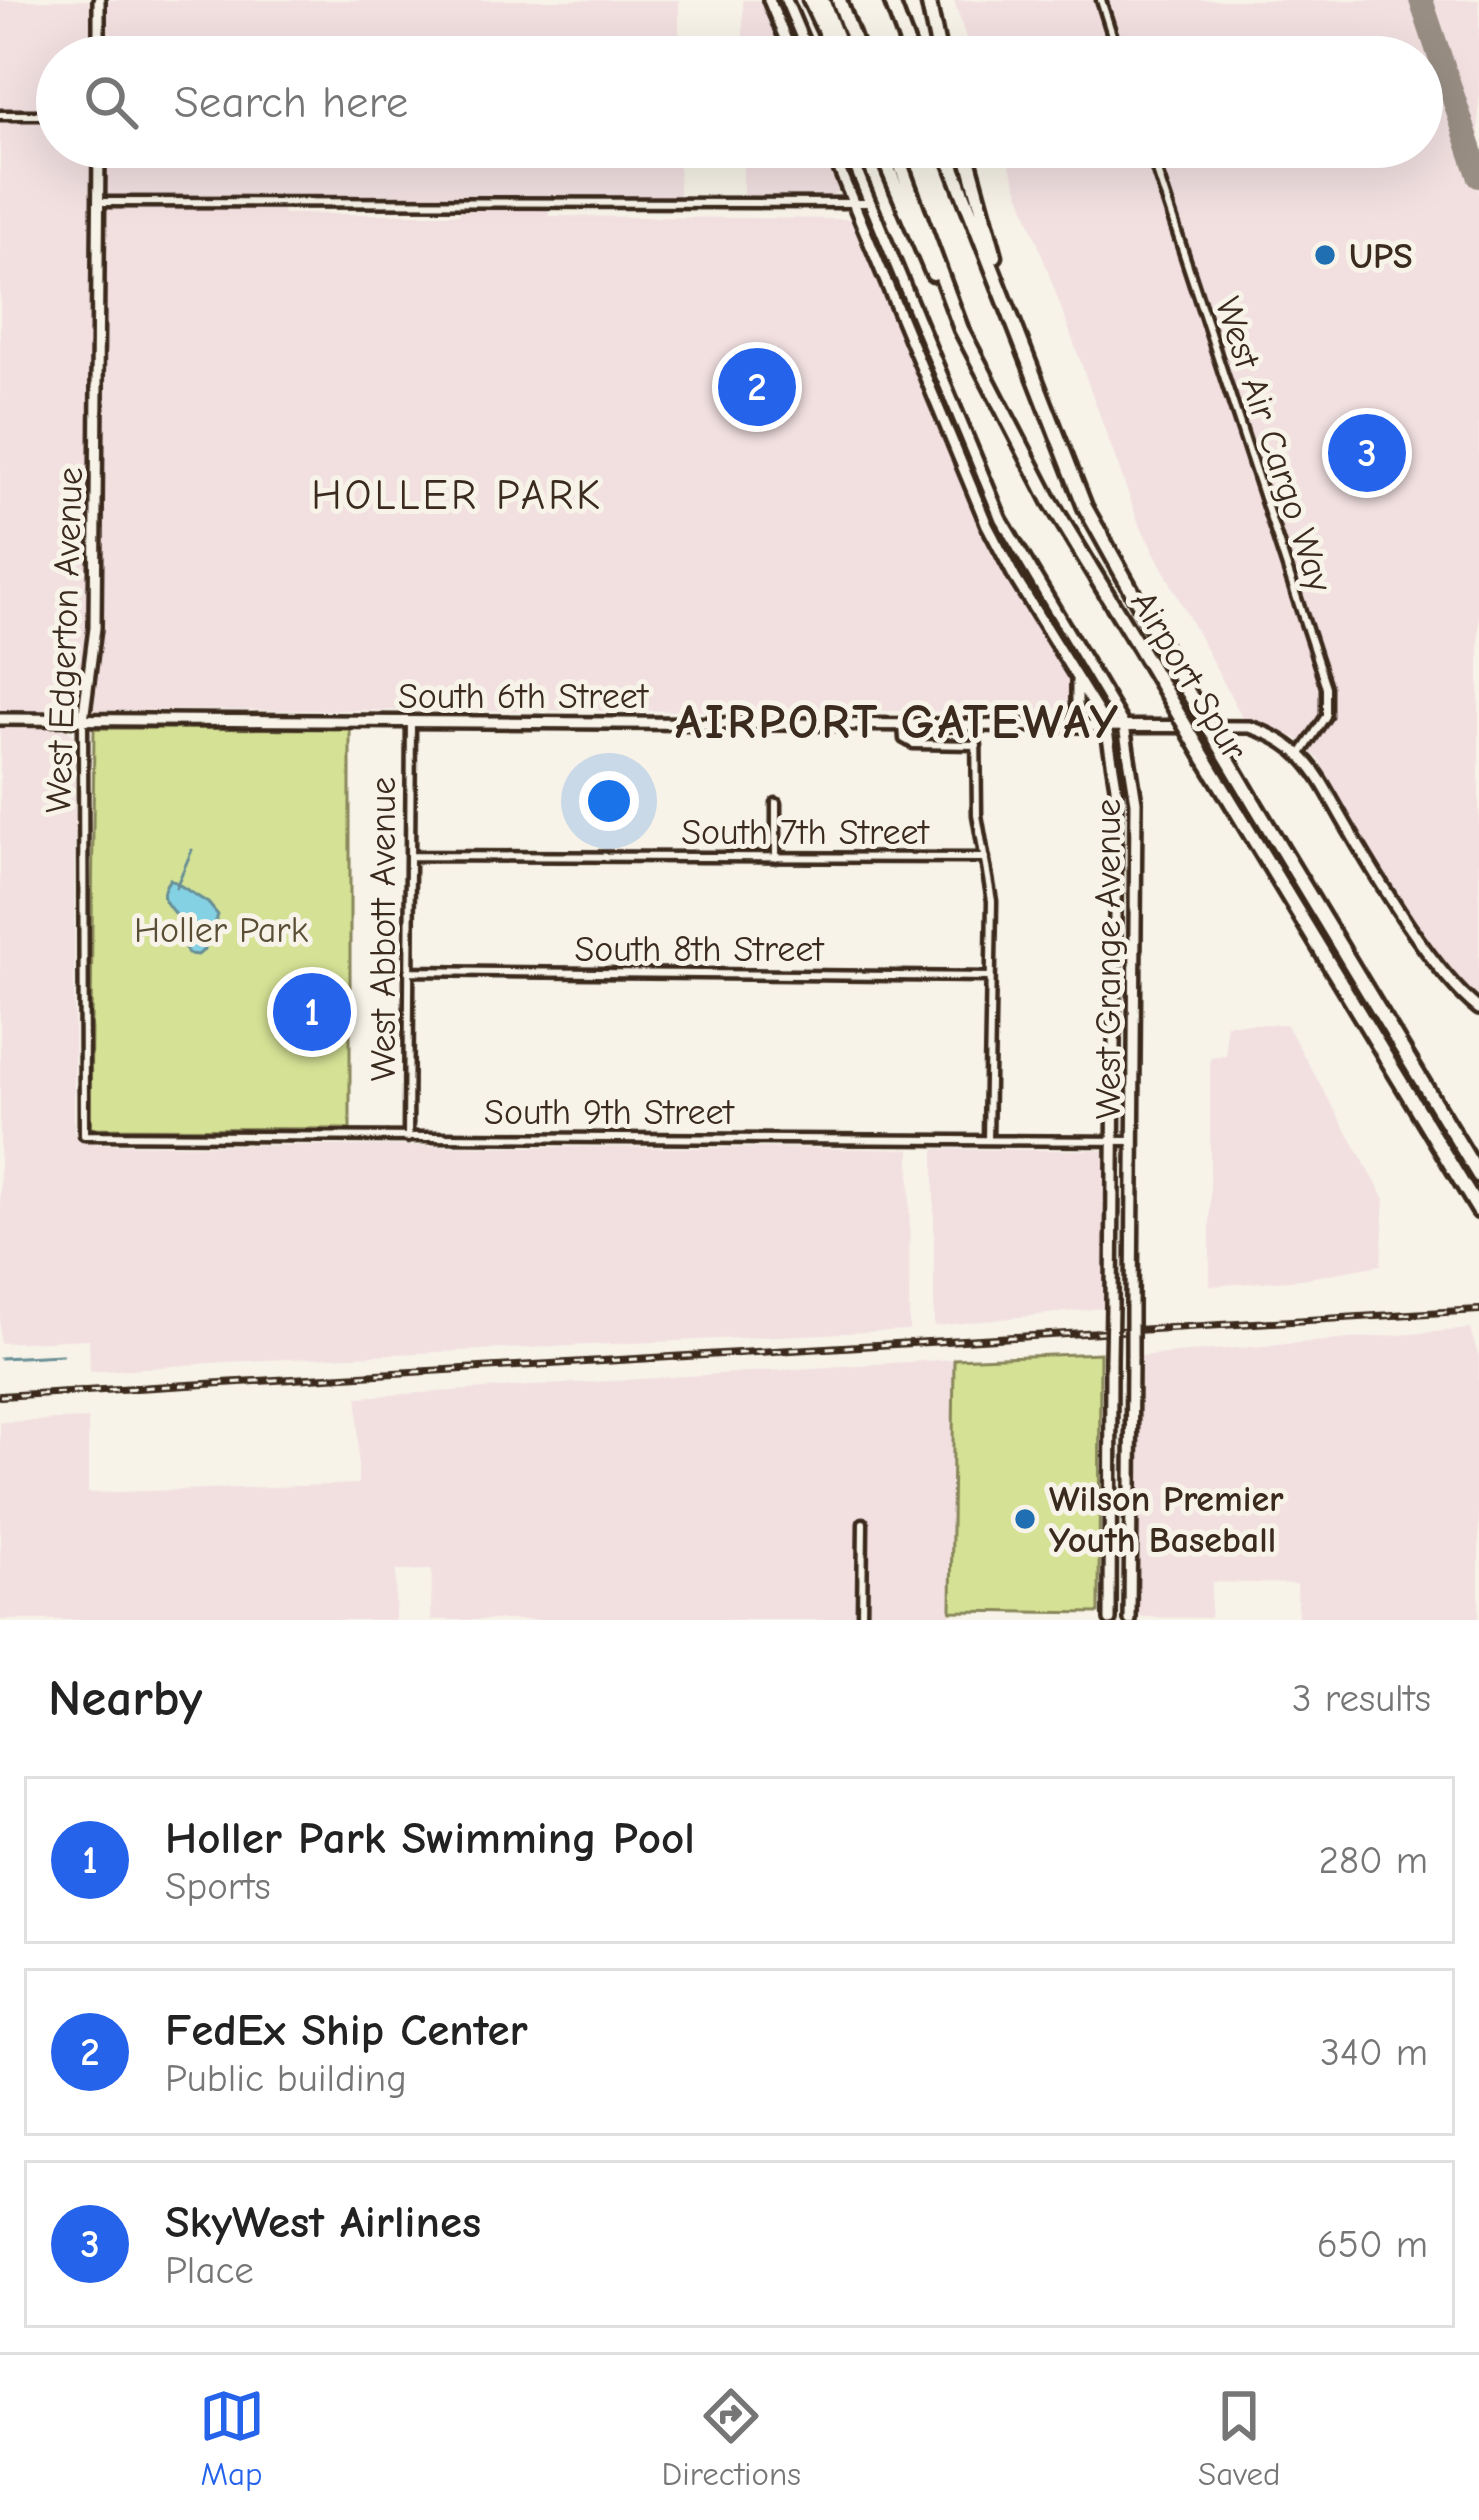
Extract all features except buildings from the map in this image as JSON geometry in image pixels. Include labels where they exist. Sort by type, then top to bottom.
[{"type":"highway","points":[[810,0],[829,36]]},
{"type":"highway","points":[[822,0],[833,36]]},
{"type":"highway","points":[[839,0],[852,36]]},
{"type":"highway","points":[[891,0],[904,36]]},
{"type":"highway","points":[[928,0],[936,36]]},
{"type":"highway","points":[[887,168],[917,242],[961,328]]},
{"type":"highway","name":"Airport Spur","points":[[902,168],[961,328],[1050,502],[1479,1211]]},
{"type":"highway","name":"Airport Spur","points":[[953,168],[1085,507],[1188,692],[1479,1176]]},
{"type":"highway","points":[[971,168],[1011,316]]},
{"type":"street","points":[[99,0],[99,36]]},
{"type":"street","points":[[769,0],[784,36]]},
{"type":"street","points":[[786,0],[801,36]]},
{"type":"street","points":[[1100,0],[1112,36]]},
{"type":"street","points":[[0,115],[36,115]]},
{"type":"street","name":"West Edgerton Avenue","points":[[84,1135],[83,720],[95,628],[99,168]]},
{"type":"street","name":"West Grange Avenue","points":[[839,168],[973,493],[1005,561],[1106,725],[1115,768],[1110,1620]]},
{"type":"street","name":"West Grange Avenue","points":[[856,168],[1018,553],[1124,726],[1136,802],[1130,1620]]},
{"type":"street","name":"West Air Cargo Way","points":[[1156,168],[1326,687],[1327,716],[1301,754]]},
{"type":"street","points":[[98,202],[870,203]]},
{"type":"street","points":[[878,265],[893,259]]},
{"type":"street","points":[[973,493],[988,487]]},
{"type":"street","points":[[1069,725],[1077,711],[1076,676]]},
{"type":"street","name":"South 6th Street","points":[[0,719],[1250,727],[1278,737],[1322,779],[1347,827],[1439,967],[1479,1010]]},
{"type":"street","name":"West Abbott Avenue","points":[[408,1138],[411,722]]},
{"type":"street","points":[[903,724],[904,739],[913,744],[976,745]]},
{"type":"street","points":[[976,724],[977,815],[992,901],[988,1140]]},
{"type":"street","points":[[1116,802],[1136,802]]},
{"type":"street","points":[[776,803],[776,858]]},
{"type":"street","name":"South 7th Street","points":[[410,856],[985,858]]},
{"type":"street","points":[[1114,970],[1135,970]]},
{"type":"street","name":"South 8th Street","points":[[408,971],[990,977]]},
{"type":"street","name":"South 9th Street","points":[[84,1135],[1133,1141]]},
{"type":"street","points":[[862,1620],[863,1523]]},
{"type":"street","points":[[1111,1540],[1130,1540]]},
{"type":"shaded area","points":[[0,0],[92,0],[92,36],[36,36],[36,168],[679,168],[679,196],[550,195],[549,216],[855,219],[979,523],[1003,571],[1072,681],[1074,709],[1063,716],[922,711],[0,710]],"holes":[[[283,195],[459,195],[460,214],[283,214]]]},
{"type":"shaded area","points":[[107,0],[679,0],[679,36],[106,36]]},
{"type":"shaded area","points":[[743,0],[762,0],[777,36],[743,36]]},
{"type":"shaded area","points":[[954,0],[1479,0],[1479,1001],[1443,963],[1364,841],[1319,760],[1297,738],[1242,717],[1139,524],[1011,168],[1443,168],[1443,36],[965,36]]},
{"type":"shaded area","points":[[743,168],[832,168],[838,183],[837,192],[828,197],[743,195]]},
{"type":"shaded area","points":[[0,728],[67,729],[75,736],[74,1130],[79,1141],[910,1149],[909,1330],[90,1372],[89,1339],[0,1343]]},
{"type":"shaded area","points":[[1226,1024],[1286,1024],[1385,1199],[1381,1265],[1302,1279],[1210,1286],[1210,1057],[1226,1056]]},
{"type":"shaded area","points":[[934,1149],[1105,1150],[1104,1308],[934,1326]]},
{"type":"shaded area","points":[[1471,1329],[1479,1356],[1479,1620],[1298,1620],[1297,1584],[1212,1582],[1210,1618],[1137,1617],[1139,1356]]},
{"type":"shaded area","points":[[954,1359],[950,1620],[431,1620],[432,1570],[396,1571],[395,1620],[0,1620],[0,1422],[88,1419],[88,1493],[358,1484],[358,1397]]},
{"type":"green space","name":"Holler Park","points":[[94,728],[350,729],[350,1129],[90,1128]]},
{"type":"green space","name":"Wilson Premier Youth Baseball","points":[[1100,1353],[1099,1613],[951,1611],[954,1359]]},
{"type":"water","points":[[170,879],[218,915],[198,955],[188,954],[180,924],[164,898]]},
{"type":"waterway","points":[[176,887],[192,850]]},
{"type":"waterway","points":[[0,1358],[62,1355]]},
{"type":"taxiway","points":[[1421,0],[1433,36]]},
{"type":"taxiway","points":[[1443,66],[1479,175]]},
{"type":"railway","points":[[0,1396],[1479,1310]]},
{"type":"place","name":"UPS","points":[[1325,255]]},
{"type":"place","name":"FedEx Ship Center","points":[[757,387]]},
{"type":"place","name":"SkyWest Airlines","points":[[1367,453]]},
{"type":"place","name":"Holler Park Swimming Pool","points":[[312,1012]]},
{"type":"place","name":"Wilson Premier Youth Baseball","points":[[1025,1519]]},
{"type":"district","name":"HOLLER PARK","points":[[457,494]]},
{"type":"district","name":"AIRPORT GATEWAY","points":[[898,721]]}]
